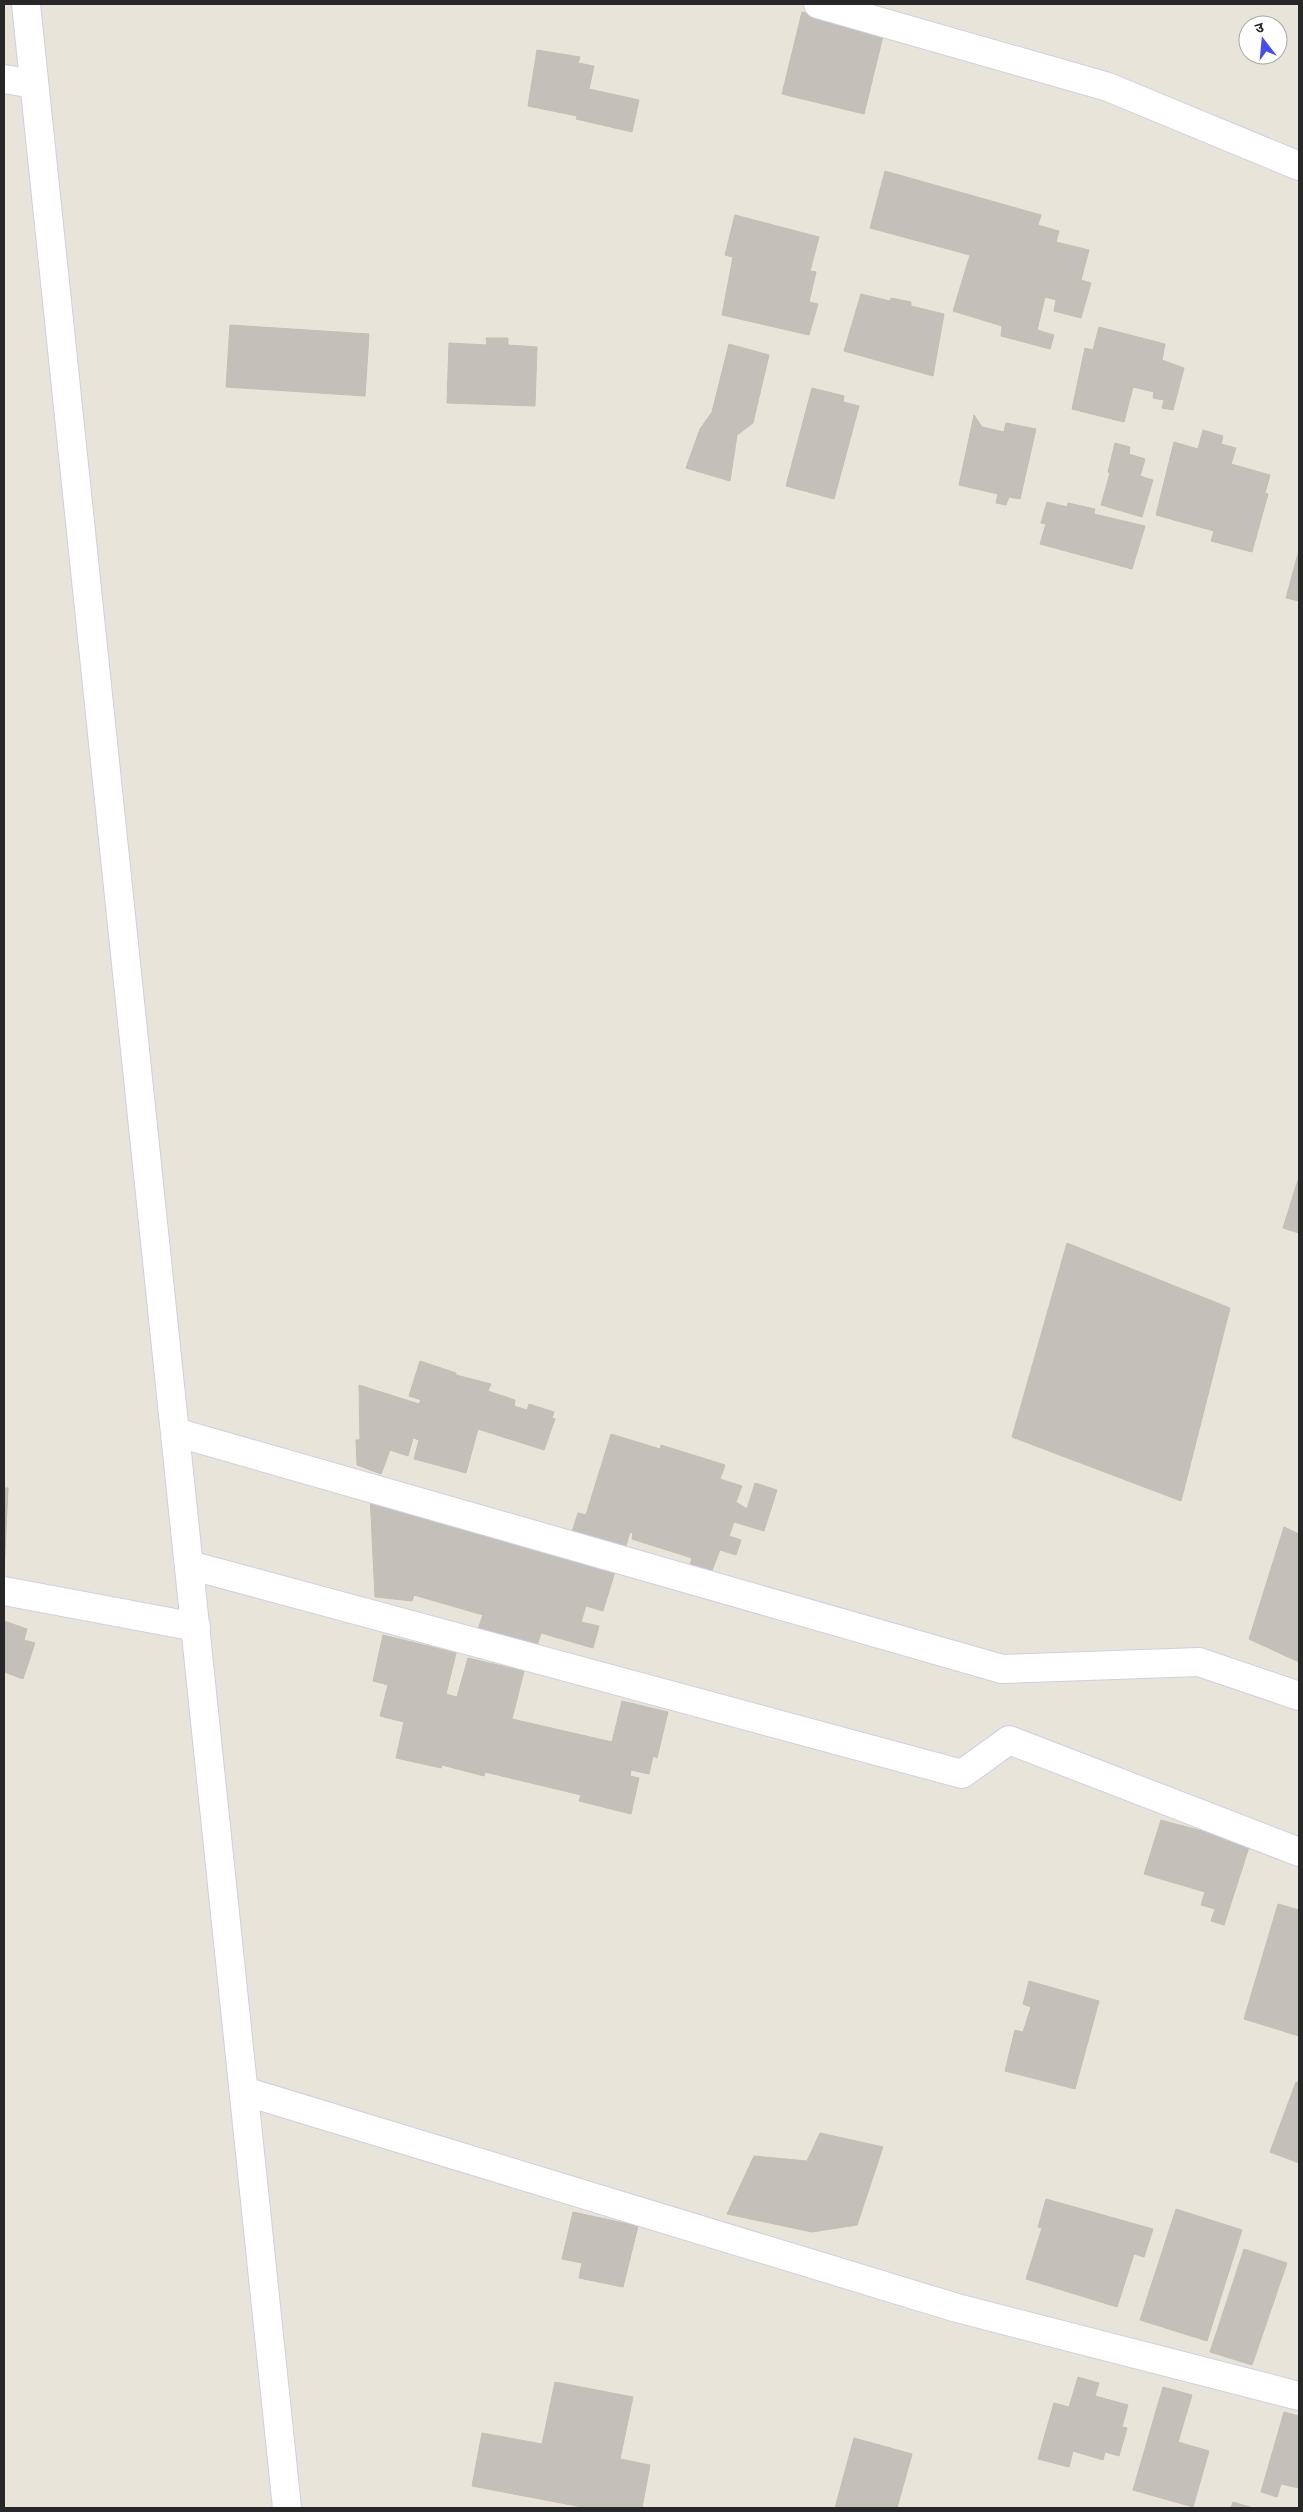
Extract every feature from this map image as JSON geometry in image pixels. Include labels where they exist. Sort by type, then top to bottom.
[{"type":"street","points":[[26,4],[287,2508]]},
{"type":"street","points":[[818,4],[1108,87],[1299,166]]},
{"type":"street","points":[[4,79],[34,84]]},
{"type":"street","points":[[175,1432],[1002,1669],[1199,1662],[1299,1696]]},
{"type":"street","points":[[189,1565],[962,1774],[1009,1740],[1299,1852]]},
{"type":"street","points":[[4,1591],[196,1627]]},
{"type":"street","points":[[244,2091],[957,2308],[1299,2396]]},
{"type":"building","points":[[802,12],[884,32],[864,114],[782,94]]},
{"type":"building","points":[[537,50],[580,57],[578,63],[594,66],[589,89],[639,100],[632,132],[576,119],[577,116],[528,106]]},
{"type":"building","points":[[885,171],[1041,215],[1038,225],[1059,231],[1056,242],[1089,250],[1081,280],[1091,283],[1081,318],[1054,311],[1056,300],[1045,297],[1037,330],[1054,335],[1050,349],[1001,336],[1002,326],[953,311],[970,255],[870,228]]},
{"type":"building","points":[[735,215],[819,237],[810,271],[816,272],[809,302],[818,304],[809,335],[722,315],[733,257],[725,255]]},
{"type":"building","points":[[861,294],[890,301],[891,298],[911,302],[911,306],[944,314],[933,376],[844,351]]},
{"type":"building","points":[[230,325],[369,334],[365,396],[226,387]]},
{"type":"building","points":[[1099,327],[1165,344],[1162,360],[1184,368],[1173,410],[1162,408],[1164,400],[1153,398],[1154,392],[1133,387],[1124,422],[1072,409],[1085,348],[1093,350]]},
{"type":"building","points":[[486,338],[508,338],[508,345],[537,347],[535,406],[447,403],[449,343],[487,345]]},
{"type":"building","points":[[729,344],[769,355],[753,423],[737,435],[730,481],[686,468],[700,429],[712,412]]},
{"type":"building","points":[[812,388],[844,396],[843,402],[859,406],[834,499],[786,486]]},
{"type":"building","points":[[974,415],[982,427],[1004,432],[1006,423],[1036,429],[1020,499],[1009,497],[1006,505],[996,503],[998,494],[959,485]]},
{"type":"building","points":[[1203,430],[1223,436],[1221,444],[1236,448],[1231,464],[1270,475],[1265,493],[1268,494],[1252,552],[1211,541],[1214,531],[1156,515],[1174,442],[1198,449]]},
{"type":"building","points":[[1115,443],[1130,447],[1129,454],[1145,459],[1140,476],[1153,480],[1142,517],[1101,505],[1110,473],[1108,472]]},
{"type":"building","points":[[1047,502],[1067,507],[1068,503],[1095,509],[1094,514],[1145,526],[1132,569],[1040,544],[1046,524],[1041,523]]},
{"type":"building","points":[[1299,550],[1299,601],[1286,598]]},
{"type":"building","points":[[1299,1177],[1299,1233],[1283,1228]]},
{"type":"building","points":[[1067,1243],[1230,1308],[1181,1501],[1012,1437]]},
{"type":"building","points":[[420,1361],[456,1373],[456,1375],[491,1384],[488,1391],[515,1400],[514,1406],[527,1410],[529,1404],[554,1412],[552,1418],[555,1419],[544,1450],[478,1429],[466,1473],[414,1459],[419,1440],[413,1438],[408,1456],[390,1450],[381,1474],[357,1465],[356,1440],[360,1440],[359,1385],[419,1404],[421,1400],[409,1396]]},
{"type":"building","points":[[611,1434],[660,1449],[661,1445],[725,1465],[720,1479],[742,1486],[736,1502],[747,1509],[755,1483],[777,1490],[764,1531],[734,1522],[729,1536],[741,1540],[736,1555],[720,1550],[711,1573],[690,1565],[692,1558],[632,1539],[633,1533],[630,1532],[625,1549],[572,1532],[578,1513],[586,1515]]},
{"type":"building","points":[[4,1488],[8,1488],[4,1574]]},
{"type":"building","points":[[370,1495],[617,1565],[603,1611],[586,1606],[581,1622],[599,1626],[593,1648],[541,1633],[536,1649],[477,1632],[483,1615],[414,1595],[412,1601],[375,1597]]},
{"type":"building","points":[[1284,1527],[1299,1534],[1299,1662],[1249,1639]]},
{"type":"building","points":[[4,1621],[27,1629],[24,1640],[35,1643],[23,1679],[4,1672]]},
{"type":"building","points":[[383,1635],[456,1653],[446,1694],[457,1697],[468,1658],[524,1671],[512,1719],[612,1742],[622,1701],[668,1712],[657,1758],[653,1756],[649,1774],[631,1770],[630,1776],[639,1778],[631,1814],[579,1801],[581,1795],[485,1772],[484,1776],[442,1765],[441,1768],[396,1758],[404,1722],[380,1716],[388,1685],[373,1681]]},
{"type":"building","points":[[1161,1820],[1250,1844],[1224,1925],[1211,1921],[1215,1909],[1201,1905],[1205,1892],[1144,1874]]},
{"type":"building","points":[[1278,1904],[1299,1910],[1297,1918],[1299,1918],[1299,2036],[1244,2019]]},
{"type":"building","points":[[1029,1981],[1099,2001],[1075,2089],[1005,2071],[1015,2030],[1023,2032],[1031,2007],[1023,2004]]},
{"type":"building","points":[[1296,2082],[1299,2083],[1299,2163],[1270,2152]]},
{"type":"building","points":[[820,2133],[883,2147],[857,2225],[812,2232],[727,2214],[754,2156],[807,2161]]},
{"type":"building","points":[[1046,2199],[1153,2229],[1144,2257],[1134,2254],[1117,2307],[1026,2279],[1042,2228],[1038,2227]]},
{"type":"building","points":[[1176,2209],[1242,2230],[1207,2341],[1140,2320]]},
{"type":"building","points":[[573,2212],[638,2226],[623,2287],[579,2278],[582,2263],[562,2259]]},
{"type":"building","points":[[1244,2249],[1287,2263],[1252,2365],[1210,2352]]},
{"type":"building","points":[[1078,2377],[1099,2383],[1095,2396],[1128,2405],[1122,2427],[1127,2428],[1119,2456],[1105,2452],[1103,2460],[1073,2451],[1069,2467],[1038,2459],[1054,2403],[1069,2407]]},
{"type":"building","points":[[555,2382],[633,2397],[620,2459],[650,2465],[642,2508],[587,2508],[472,2486],[482,2433],[542,2444]]},
{"type":"building","points":[[1163,2387],[1192,2395],[1178,2442],[1209,2451],[1193,2507],[1133,2490]]},
{"type":"building","points":[[1284,2412],[1299,2416],[1299,2488],[1281,2484],[1277,2497],[1261,2492]]},
{"type":"building","points":[[854,2438],[912,2454],[897,2508],[835,2508]]},
{"type":"building","points":[[1233,2502],[1253,2508],[1231,2508]]}]
